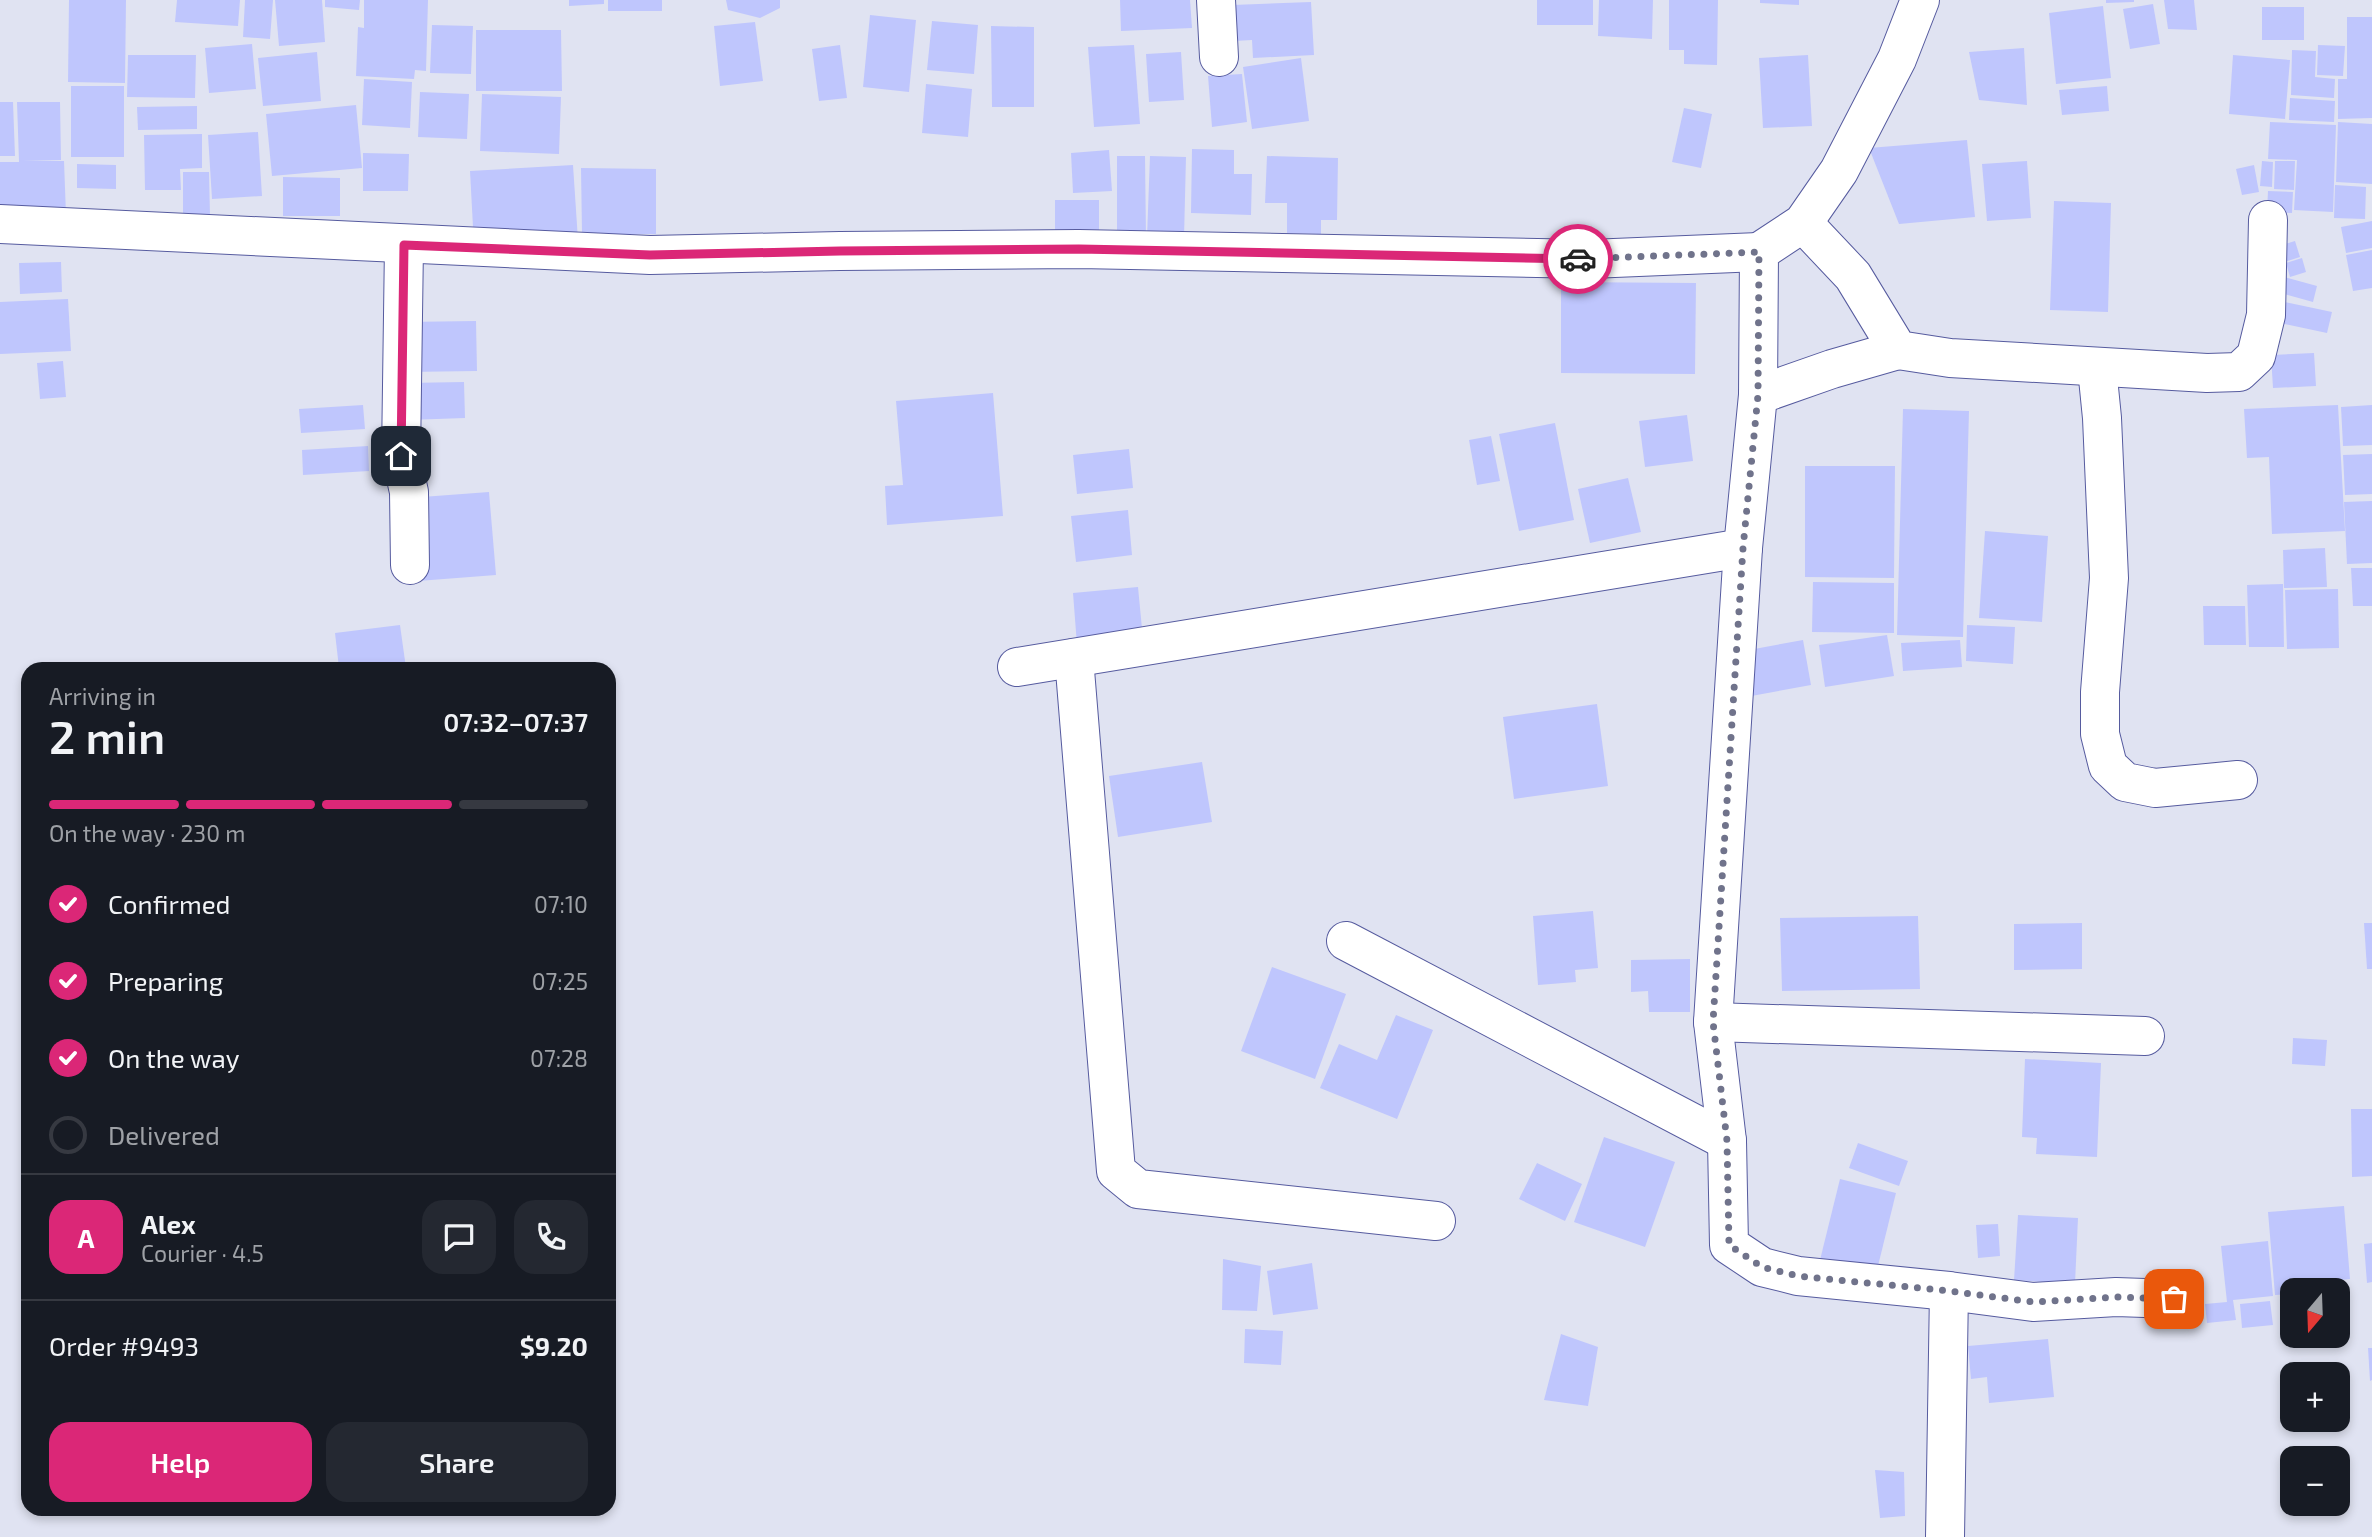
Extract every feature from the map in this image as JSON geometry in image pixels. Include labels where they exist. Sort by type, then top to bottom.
[{"type":"street","points":[[1216,0],[1219,57]]},
{"type":"street","points":[[0,224],[650,255],[1079,249],[1590,259],[1759,252],[1803,223],[1839,171],[1897,59],[1920,0]]},
{"type":"street","points":[[1758,395],[1832,369],[1898,350],[1950,358],[2097,368],[2239,372],[2256,356],[2266,315],[2268,220]]},
{"type":"street","points":[[1803,223],[1853,276],[1898,350]]},
{"type":"street","points":[[404,245],[401,456],[409,492],[410,565]]},
{"type":"street","points":[[1759,252],[1758,395],[1743,548],[1713,1022],[1727,1141],[1729,1245],[1762,1267],[1798,1276],[2033,1302],[2116,1297],[2174,1299]]},
{"type":"street","points":[[2097,368],[2102,418],[2109,578],[2100,692],[2100,734],[2108,766],[2125,782],[2154,788],[2238,780]]},
{"type":"street","points":[[1017,667],[1743,548]]},
{"type":"street","points":[[1074,658],[1116,1171],[1138,1189],[1436,1221]]},
{"type":"street","points":[[1346,941],[1727,1141]]},
{"type":"street","points":[[1713,1022],[2145,1036]]},
{"type":"street","points":[[1945,1537],[1949,1291]]},
{"type":"building","points":[[69,0],[126,0],[125,83],[68,82]]},
{"type":"building","points":[[177,0],[240,0],[238,26],[175,22]]},
{"type":"building","points":[[245,0],[273,0],[270,39],[243,37]]},
{"type":"building","points":[[275,0],[322,0],[325,42],[279,46]]},
{"type":"building","points":[[325,0],[360,0],[359,10],[325,7]]},
{"type":"building","points":[[364,0],[428,0],[426,71],[415,70],[414,79],[356,76],[358,27],[364,28]]},
{"type":"building","points":[[569,0],[604,0],[604,4],[569,6]]},
{"type":"building","points":[[608,0],[662,0],[662,11],[608,11]]},
{"type":"building","points":[[726,0],[780,0],[780,8],[760,18],[728,10]]},
{"type":"building","points":[[1120,0],[1190,0],[1192,28],[1121,31]]},
{"type":"building","points":[[1537,0],[1593,0],[1593,25],[1537,25]]},
{"type":"building","points":[[1599,0],[1653,0],[1652,39],[1598,36]]},
{"type":"building","points":[[1669,0],[1718,0],[1717,65],[1684,64],[1684,50],[1669,50]]},
{"type":"building","points":[[1760,0],[1799,0],[1799,5],[1760,3]]},
{"type":"building","points":[[2106,0],[2134,0],[2134,2],[2106,3]]},
{"type":"building","points":[[2164,0],[2194,0],[2197,30],[2168,29]]},
{"type":"building","points":[[1311,2],[1314,55],[1253,58],[1252,40],[1234,41],[1232,5]]},
{"type":"building","points":[[2153,4],[2160,44],[2130,49],[2123,9]]},
{"type":"building","points":[[2103,6],[2111,78],[2056,84],[2049,13]]},
{"type":"building","points":[[2262,7],[2304,7],[2304,40],[2262,40]]},
{"type":"building","points":[[870,15],[916,20],[909,92],[863,87]]},
{"type":"building","points":[[2347,17],[2372,17],[2372,118],[2338,119],[2338,79],[2347,79]]},
{"type":"building","points":[[932,21],[978,25],[974,74],[927,70]]},
{"type":"building","points":[[755,22],[763,81],[720,86],[714,26]]},
{"type":"building","points":[[432,25],[473,26],[471,74],[430,73]]},
{"type":"building","points":[[991,26],[1034,27],[1034,107],[992,107]]},
{"type":"building","points":[[476,30],[561,30],[562,91],[476,91]]},
{"type":"building","points":[[252,44],[256,89],[209,93],[205,48]]},
{"type":"building","points":[[840,45],[847,98],[819,101],[812,49]]},
{"type":"building","points":[[1134,45],[1140,124],[1094,127],[1088,47]]},
{"type":"building","points":[[2318,45],[2345,46],[2343,76],[2317,75]]},
{"type":"building","points":[[2024,48],[2027,105],[1979,100],[1969,52]]},
{"type":"building","points":[[2292,50],[2316,51],[2315,77],[2335,79],[2334,98],[2291,95]]},
{"type":"building","points":[[317,52],[321,101],[263,106],[258,58]]},
{"type":"building","points":[[1181,52],[1184,100],[1149,102],[1146,54]]},
{"type":"building","points":[[128,55],[196,55],[195,98],[127,97]]},
{"type":"building","points":[[1808,55],[1812,126],[1763,128],[1759,58]]},
{"type":"building","points":[[2233,55],[2290,60],[2285,119],[2229,114]]},
{"type":"building","points":[[1301,58],[1309,121],[1252,129],[1243,67]]},
{"type":"building","points":[[1242,74],[1247,122],[1212,127],[1208,76]]},
{"type":"building","points":[[364,79],[412,82],[410,128],[362,125]]},
{"type":"building","points":[[926,84],[972,89],[968,137],[922,133]]},
{"type":"building","points":[[71,86],[124,86],[124,157],[71,157]]},
{"type":"building","points":[[2107,86],[2109,111],[2062,115],[2059,90]]},
{"type":"building","points":[[420,92],[469,94],[467,139],[418,137]]},
{"type":"building","points":[[482,94],[561,97],[559,154],[480,151]]},
{"type":"building","points":[[2290,98],[2335,101],[2334,122],[2289,120]]},
{"type":"building","points":[[0,102],[13,102],[15,156],[0,156]]},
{"type":"building","points":[[17,102],[60,102],[61,160],[23,161],[64,161],[66,215],[0,216],[0,162],[19,162]]},
{"type":"building","points":[[356,105],[362,168],[272,176],[266,114]]},
{"type":"building","points":[[197,106],[197,129],[138,130],[137,107]]},
{"type":"building","points":[[1684,108],[1712,114],[1701,168],[1672,162]]},
{"type":"building","points":[[2270,122],[2336,125],[2333,212],[2294,210],[2297,160],[2268,159]]},
{"type":"building","points":[[2338,122],[2372,124],[2372,184],[2336,182]]},
{"type":"building","points":[[258,132],[262,196],[212,199],[208,135]]},
{"type":"building","points":[[202,134],[202,168],[180,169],[181,190],[145,190],[144,135]]},
{"type":"building","points":[[1967,140],[1975,217],[1899,224],[1869,148]]},
{"type":"building","points":[[1192,149],[1234,150],[1234,174],[1252,174],[1251,215],[1191,213]]},
{"type":"building","points":[[1109,150],[1112,191],[1073,193],[1071,153]]},
{"type":"building","points":[[363,153],[409,154],[408,191],[363,191]]},
{"type":"building","points":[[1117,156],[1145,156],[1146,238],[1117,237]]},
{"type":"building","points":[[1150,156],[1186,157],[1184,238],[1147,237]]},
{"type":"building","points":[[1267,156],[1338,158],[1337,220],[1321,220],[1321,234],[1287,233],[1287,203],[1265,203]]},
{"type":"building","points":[[2027,161],[2031,218],[1987,221],[1982,164]]},
{"type":"building","points":[[2262,161],[2273,162],[2272,187],[2260,186]]},
{"type":"building","points":[[2275,161],[2295,161],[2294,190],[2274,189]]},
{"type":"building","points":[[77,164],[116,165],[116,189],[77,188]]},
{"type":"building","points":[[573,165],[578,240],[474,246],[470,171]]},
{"type":"building","points":[[2254,165],[2259,192],[2242,195],[2236,169]]},
{"type":"building","points":[[581,168],[656,169],[656,234],[582,234]]},
{"type":"building","points":[[183,172],[209,172],[210,216],[183,217]]},
{"type":"building","points":[[283,177],[340,178],[340,216],[283,216]]},
{"type":"building","points":[[2335,185],[2366,187],[2365,219],[2334,218]]},
{"type":"building","points":[[2268,191],[2293,192],[2292,213],[2267,212]]},
{"type":"building","points":[[1055,200],[1099,200],[1099,236],[1055,235]]},
{"type":"building","points":[[2054,201],[2111,203],[2108,312],[2050,310]]},
{"type":"building","points":[[2372,221],[2372,248],[2346,253],[2341,227]]},
{"type":"building","points":[[2295,241],[2300,257],[2284,262],[2279,246]]},
{"type":"building","points":[[2372,250],[2372,288],[2353,291],[2346,255]]},
{"type":"building","points":[[2302,258],[2306,272],[2290,277],[2286,263]]},
{"type":"building","points":[[61,262],[62,292],[20,294],[19,263]]},
{"type":"building","points":[[2281,276],[2317,286],[2313,302],[2277,292]]},
{"type":"building","points":[[1561,282],[1696,283],[1695,374],[1561,373]]},
{"type":"building","points":[[68,299],[71,351],[0,354],[0,302]]},
{"type":"building","points":[[2280,301],[2332,312],[2327,333],[2275,322]]},
{"type":"building","points":[[476,321],[477,371],[406,372],[404,322]]},
{"type":"building","points":[[2314,353],[2316,386],[2273,388],[2271,355]]},
{"type":"building","points":[[63,361],[66,397],[40,399],[37,363]]},
{"type":"building","points":[[464,382],[465,418],[408,420],[407,383]]},
{"type":"building","points":[[993,393],[1003,516],[887,525],[885,486],[903,485],[896,401]]},
{"type":"building","points":[[363,405],[365,429],[301,433],[299,409]]},
{"type":"building","points":[[2338,405],[2345,531],[2272,534],[2269,457],[2247,458],[2244,409]]},
{"type":"building","points":[[2372,405],[2372,445],[2343,446],[2341,407]]},
{"type":"building","points":[[1903,409],[1969,411],[1963,637],[1897,635]]},
{"type":"building","points":[[1687,415],[1693,461],[1645,467],[1639,421]]},
{"type":"building","points":[[1555,423],[1574,520],[1519,531],[1499,434]]},
{"type":"building","points":[[1491,436],[1500,481],[1477,485],[1469,440]]},
{"type":"building","points":[[368,446],[369,471],[303,475],[302,450]]},
{"type":"building","points":[[1129,449],[1133,488],[1077,494],[1073,455]]},
{"type":"building","points":[[2372,454],[2372,494],[2345,495],[2343,455]]},
{"type":"building","points":[[1805,466],[1895,466],[1894,578],[1805,577]]},
{"type":"building","points":[[1628,478],[1641,532],[1590,543],[1578,489]]},
{"type":"building","points":[[489,492],[496,575],[418,581],[422,497]]},
{"type":"building","points":[[2372,501],[2372,563],[2347,564],[2344,502]]},
{"type":"building","points":[[1128,510],[1132,555],[1076,562],[1071,516]]},
{"type":"building","points":[[1985,531],[2048,536],[2042,622],[1979,618]]},
{"type":"building","points":[[2325,548],[2327,587],[2284,588],[2283,550]]},
{"type":"building","points":[[2351,568],[2372,568],[2372,606],[2353,606]]},
{"type":"building","points":[[1813,582],[1894,583],[1894,633],[1812,632]]},
{"type":"building","points":[[2283,584],[2284,647],[2249,647],[2247,585]]},
{"type":"building","points":[[1138,587],[1143,639],[1077,645],[1073,593]]},
{"type":"building","points":[[2338,589],[2339,648],[2287,649],[2285,590]]},
{"type":"building","points":[[2203,606],[2245,606],[2246,645],[2204,645]]},
{"type":"building","points":[[400,625],[405,662],[338,662],[335,633]]},
{"type":"building","points":[[1967,625],[2015,627],[2013,664],[1966,661]]},
{"type":"building","points":[[1887,635],[1894,676],[1825,687],[1819,645]]},
{"type":"building","points":[[1803,640],[1811,685],[1746,697],[1738,652]]},
{"type":"building","points":[[1960,640],[1962,667],[1903,671],[1901,643]]},
{"type":"building","points":[[1597,704],[1608,786],[1514,799],[1503,717]]},
{"type":"building","points":[[1202,762],[1212,822],[1118,837],[1109,776]]},
{"type":"building","points":[[1593,911],[1598,968],[1575,970],[1576,982],[1538,985],[1533,916]]},
{"type":"building","points":[[1918,916],[1920,989],[1782,991],[1780,918]]},
{"type":"building","points":[[2082,923],[2082,969],[2014,970],[2014,924]]},
{"type":"building","points":[[2364,923],[2372,923],[2372,969],[2367,969]]},
{"type":"building","points":[[1690,959],[1690,1012],[1649,1012],[1648,991],[1631,992],[1631,960]]},
{"type":"building","points":[[1272,967],[1346,994],[1315,1079],[1241,1051]]},
{"type":"building","points":[[1396,1015],[1433,1030],[1397,1119],[1320,1088],[1339,1044],[1377,1060]]},
{"type":"building","points":[[2293,1038],[2327,1040],[2325,1066],[2292,1064]]},
{"type":"building","points":[[2025,1059],[2101,1063],[2097,1157],[2036,1154],[2037,1138],[2022,1137]]},
{"type":"building","points":[[2351,1109],[2372,1109],[2372,1176],[2352,1177]]},
{"type":"building","points":[[1604,1137],[1675,1162],[1645,1247],[1574,1222]]},
{"type":"building","points":[[1858,1143],[1908,1161],[1899,1186],[1849,1168]]},
{"type":"building","points":[[1537,1163],[1582,1184],[1565,1221],[1519,1199]]},
{"type":"building","points":[[1840,1179],[1896,1193],[1876,1274],[1820,1260]]},
{"type":"building","points":[[2344,1206],[2350,1278],[2280,1278],[2280,1295],[2275,1295],[2268,1212]]},
{"type":"building","points":[[2018,1215],[2078,1218],[2075,1284],[2014,1280]]},
{"type":"building","points":[[1998,1224],[2000,1256],[1978,1258],[1976,1225]]},
{"type":"building","points":[[2268,1241],[2273,1296],[2233,1300],[2236,1320],[2207,1323],[2205,1304],[2227,1302],[2221,1246]]},
{"type":"building","points":[[2372,1243],[2372,1282],[2367,1283],[2364,1244]]},
{"type":"building","points":[[1223,1259],[1261,1266],[1257,1311],[1222,1310]]},
{"type":"building","points":[[1312,1263],[1318,1309],[1273,1315],[1267,1271]]},
{"type":"building","points":[[2270,1301],[2273,1325],[2242,1328],[2240,1304]]},
{"type":"building","points":[[1245,1329],[1283,1331],[1281,1365],[1244,1363]]},
{"type":"building","points":[[1561,1334],[1598,1347],[1588,1406],[1544,1400]]},
{"type":"building","points":[[2048,1339],[2054,1397],[1989,1403],[1987,1377],[1971,1379],[1968,1346]]},
{"type":"building","points":[[2368,1348],[2372,1348],[2370,1381]]},
{"type":"building","points":[[1875,1470],[1904,1472],[1905,1516],[1880,1518]]},
{"type":"way so far","points":[[1578,259],[1759,252],[1758,395],[1743,548],[1713,1022],[1727,1141],[1729,1245],[1762,1267],[1798,1276],[2033,1302],[2116,1297],[2174,1299]]},
{"type":"route","points":[[401,456],[404,245],[650,255],[1079,249],[1578,259]]}]
